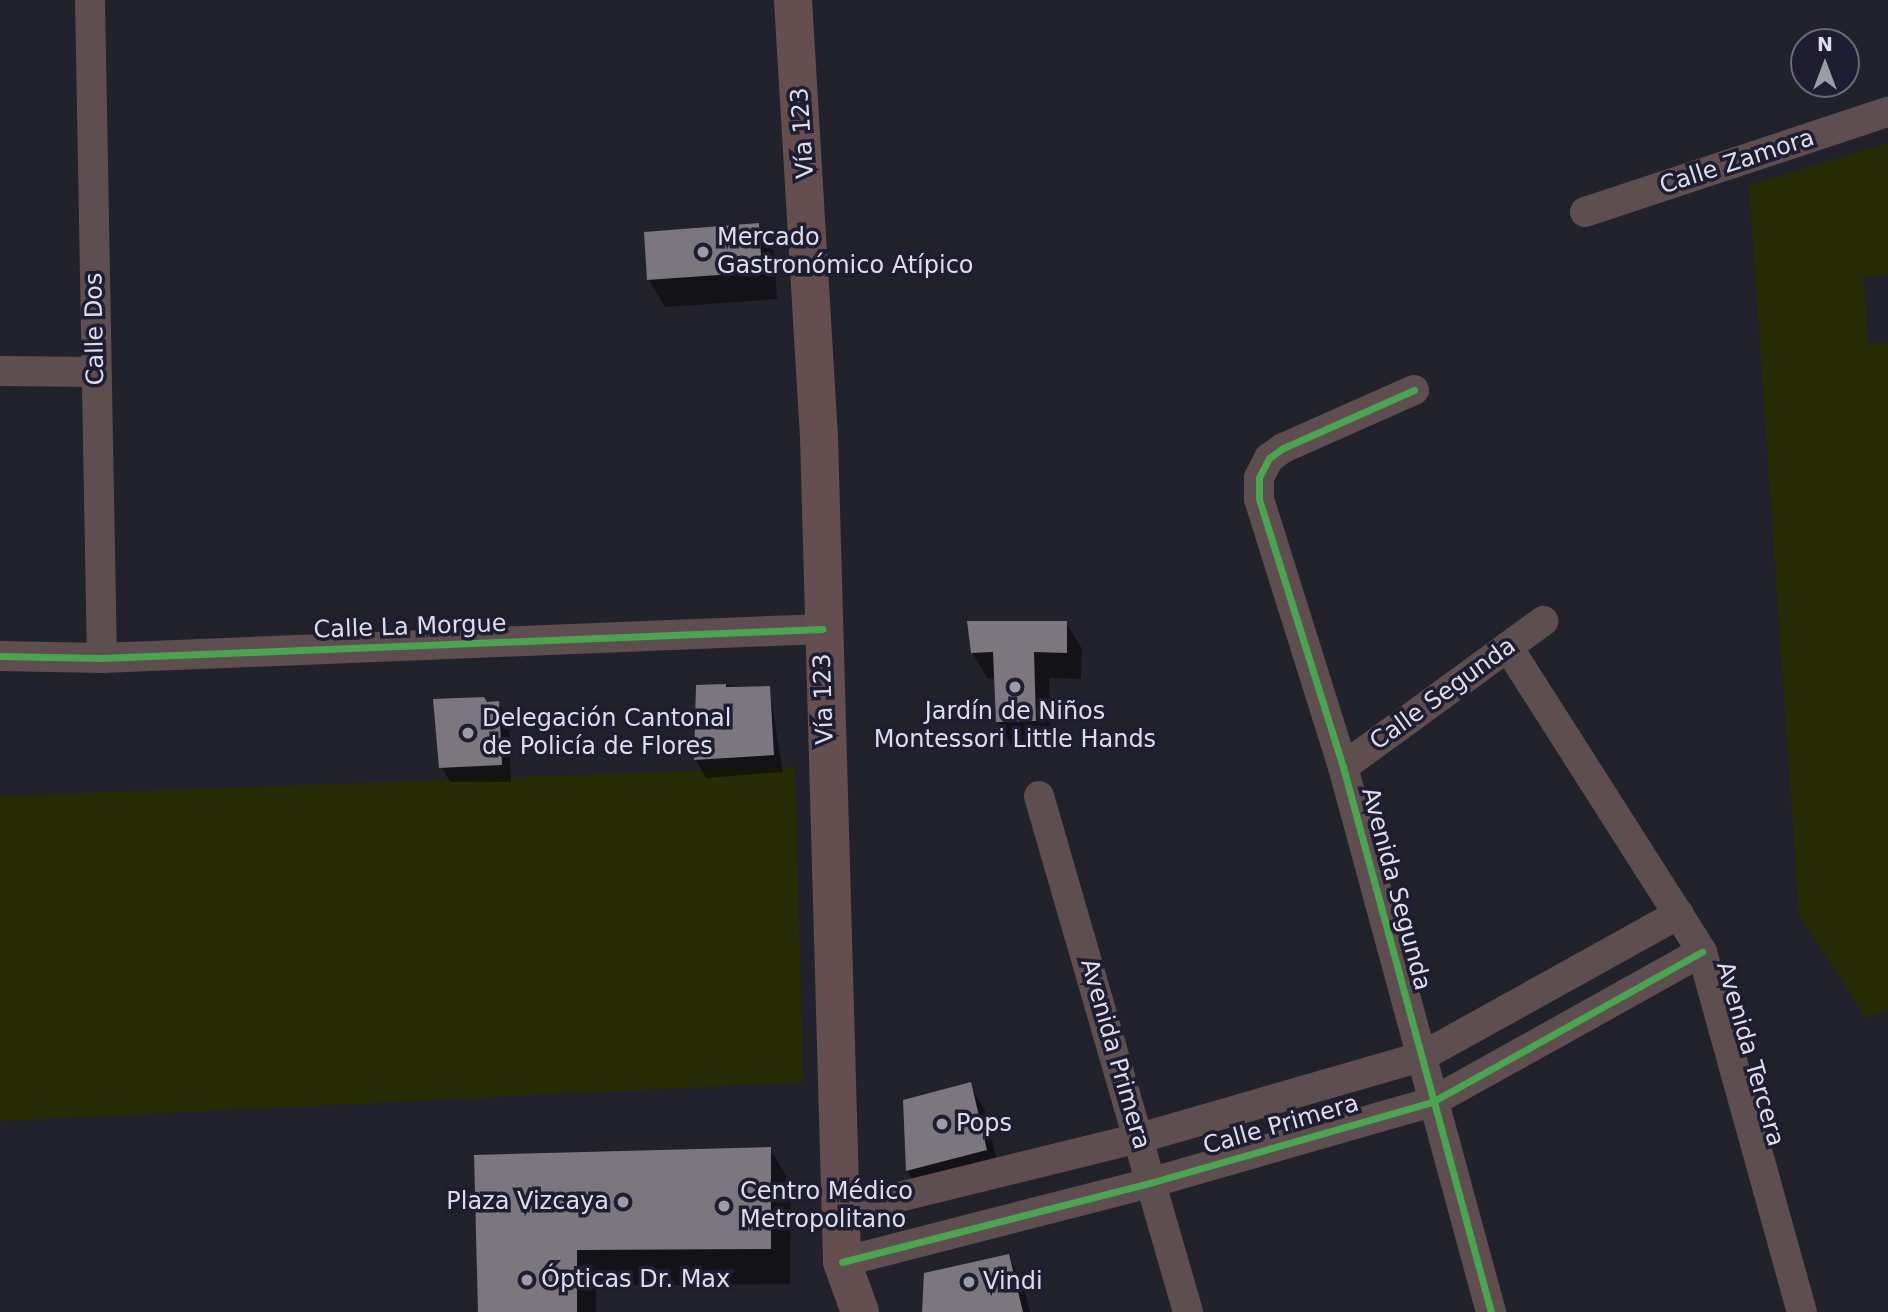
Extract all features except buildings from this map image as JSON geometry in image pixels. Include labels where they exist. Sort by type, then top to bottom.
[{"type":"main road","name":"Vía 123","points":[[793,0],[819,437],[822,629],[842,1262],[860,1312]]},
{"type":"street","name":"Calle Dos","points":[[90,0],[102,658]]},
{"type":"street","name":"Calle Zamora","points":[[1585,212],[1888,112]]},
{"type":"street","points":[[0,371],[95,372]]},
{"type":"street","name":"Avenida Segunda","points":[[1415,390],[1283,448],[1269,458],[1259,478],[1259,499],[1343,767],[1491,1312]]},
{"type":"street","name":"Calle Segunda","points":[[1343,767],[1543,621]]},
{"type":"street","name":"Calle La Morgue","points":[[0,656],[102,658],[822,629]]},
{"type":"street","name":"Avenida Tercera","points":[[1508,647],[1702,952],[1802,1312]]},
{"type":"street","name":"Avenida Primera","points":[[1040,796],[1153,1182],[1188,1312]]},
{"type":"street","name":"Calle Primera","points":[[842,1212],[1140,1138],[1421,1057],[1679,914]]},
{"type":"street","name":"Calle Primera","points":[[842,1262],[1153,1182],[1433,1102],[1702,952]]},
{"type":"green space","points":[[1888,143],[1888,274],[1864,278],[1868,343],[1888,343],[1888,1010],[1866,1018],[1799,915],[1749,185]]},
{"type":"green space","points":[[795,767],[803,1082],[0,1121],[0,796]]},
{"type":"cycle path","points":[[1414,390],[1283,448],[1269,458],[1259,478],[1259,499],[1343,767],[1491,1312]]},
{"type":"cycle path","points":[[0,656],[102,658],[822,629]]},
{"type":"cycle path","points":[[842,1262],[1153,1182],[1432,1102],[1702,952]]},
{"type":"place","name":"Mercado Gastronómico Atípico","points":[[703,252]]},
{"type":"place","name":"Jardín de Niños Montessori Little Hands","points":[[1015,687]]},
{"type":"place","name":"Delegación Cantonal de Policía de Flores","points":[[468,733]]},
{"type":"place","name":"Pops","points":[[942,1124]]},
{"type":"place","name":"Plaza Vizcaya","points":[[623,1202]]},
{"type":"place","name":"Centro Médico Metropolitano","points":[[724,1206]]},
{"type":"place","name":"Ópticas Dr. Max","points":[[527,1280]]},
{"type":"place","name":"Vindi","points":[[969,1282]]}]
